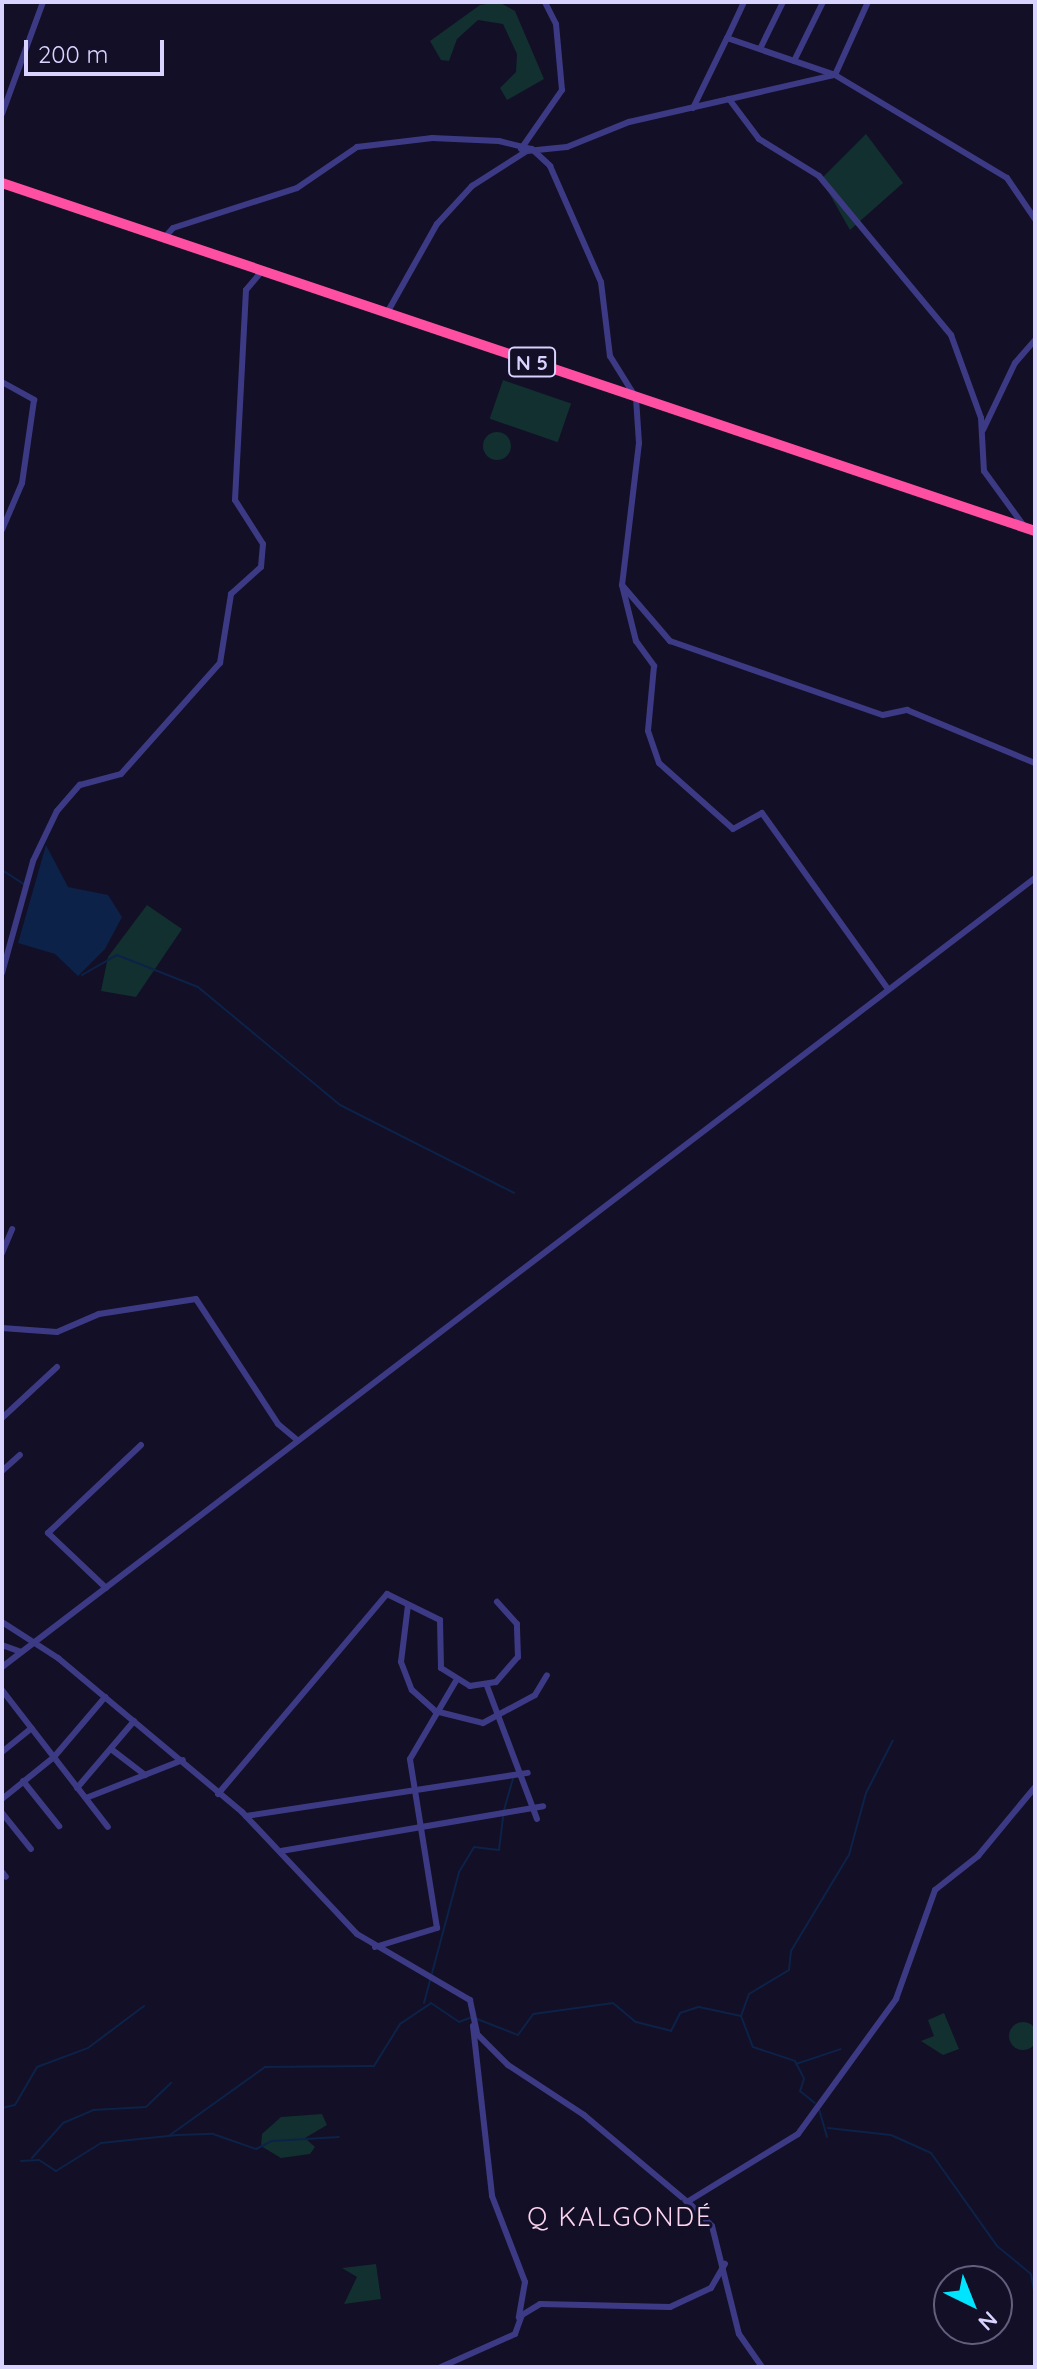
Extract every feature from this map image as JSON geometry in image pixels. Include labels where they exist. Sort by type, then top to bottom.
[{"type":"highway","name":"N 5","points":[[2,182],[1031,530]]},
{"type":"street","points":[[2,114],[43,2]]},
{"type":"street","points":[[519,156],[562,90],[556,24],[545,2]]},
{"type":"street","points":[[693,108],[744,2]]},
{"type":"street","points":[[760,49],[783,2]]},
{"type":"street","points":[[794,61],[823,2]]},
{"type":"street","points":[[835,75],[868,2]]},
{"type":"street","points":[[727,38],[835,75],[1007,178],[1035,219]]},
{"type":"street","points":[[165,237],[173,228],[297,188],[357,147],[432,138],[532,149],[567,147],[693,108],[835,75]]},
{"type":"street","points":[[729,99],[759,139],[819,176],[951,335],[983,430],[984,471],[1031,530]]},
{"type":"street","points":[[387,313],[437,224],[472,186],[532,149]]},
{"type":"street","points":[[532,149],[561,180],[601,282],[610,356],[636,398],[639,443],[622,585],[636,641],[654,666],[648,731],[661,766],[733,829],[762,813],[888,989]]},
{"type":"street","points":[[2,973],[33,861],[57,811],[80,785],[121,774],[220,663],[231,594],[261,567],[263,544],[235,500],[245,301],[262,271]]},
{"type":"street","points":[[983,430],[1015,363],[1035,340]]},
{"type":"street","points":[[2,382],[34,400],[22,483],[2,530]]},
{"type":"street","points":[[622,585],[670,641],[883,715],[919,714],[1035,763]]},
{"type":"street","points":[[2,1667],[1035,878]]},
{"type":"street","points":[[2,1253],[12,1229]]},
{"type":"street","points":[[2,1328],[57,1332],[99,1314],[196,1299],[278,1424],[297,1440]]},
{"type":"street","points":[[2,1418],[57,1367]]},
{"type":"street","points":[[106,1588],[48,1533],[141,1445]]},
{"type":"street","points":[[2,1470],[20,1455]]},
{"type":"street","points":[[218,1794],[387,1594],[440,1620],[437,1657],[456,1681],[487,1686],[505,1676],[520,1649],[517,1624],[497,1602]]},
{"type":"street","points":[[408,1605],[401,1662],[412,1690],[435,1711],[465,1721],[499,1718],[535,1695],[547,1675]]},
{"type":"street","points":[[2,1622],[35,1641],[183,1760],[246,1816],[281,1851],[312,1890],[375,1947],[470,2000],[492,2196],[525,2282],[515,2334],[441,2367]]},
{"type":"street","points":[[2,1645],[21,1652]]},
{"type":"street","points":[[375,1947],[437,1928],[410,1759],[435,1711],[456,1681]]},
{"type":"street","points":[[487,1686],[537,1819]]},
{"type":"street","points":[[2,1690],[108,1827]]},
{"type":"street","points":[[2,1799],[54,1757],[105,1697]]},
{"type":"street","points":[[2,1708],[10,1701]]},
{"type":"street","points":[[77,1788],[134,1721]]},
{"type":"street","points":[[2,1752],[32,1728]]},
{"type":"street","points":[[111,1749],[145,1775]]},
{"type":"street","points":[[86,1798],[183,1760]]},
{"type":"street","points":[[246,1816],[528,1773]]},
{"type":"street","points":[[23,1781],[59,1826]]},
{"type":"street","points":[[687,2202],[798,2134],[896,1999],[935,1890],[986,1848],[1035,1787]]},
{"type":"street","points":[[281,1851],[543,1806]]},
{"type":"street","points":[[2,1813],[31,1849]]},
{"type":"street","points":[[474,2022],[518,2073],[584,2115],[712,2226],[725,2264],[739,2334],[762,2367]]},
{"type":"street","points":[[519,2320],[559,2300],[674,2306],[711,2288],[725,2264]]},
{"type":"green space","points":[[499,2],[515,11],[544,79],[507,100],[500,88],[516,72],[517,54],[503,24],[478,20],[457,39],[449,61],[441,60],[430,41],[480,5]]},
{"type":"green space","points":[[866,134],[903,183],[850,230],[821,179]]},
{"type":"green space","points":[[503,380],[571,403],[558,442],[490,419]]},
{"type":"green space","points":[[497,432],[507,436],[511,446],[507,456],[497,460],[487,456],[483,446],[487,436]]},
{"type":"green space","points":[[147,905],[182,929],[136,997],[101,991],[108,957]]},
{"type":"green space","points":[[944,2013],[959,2049],[943,2055],[921,2041],[934,2036],[928,2020]]},
{"type":"green space","points":[[1023,2022],[1033,2026],[1037,2036],[1033,2046],[1023,2050],[1013,2046],[1009,2036],[1013,2026]]},
{"type":"green space","points":[[322,2114],[327,2125],[305,2138],[315,2147],[310,2154],[281,2158],[261,2146],[262,2134],[281,2117]]},
{"type":"green space","points":[[376,2264],[381,2299],[344,2304],[357,2277],[342,2268]]},
{"type":"water","points":[[46,845],[68,887],[108,895],[122,917],[105,949],[78,976],[55,954],[18,943]]},
{"type":"waterway","points":[[2,870],[25,885]]},
{"type":"waterway","points":[[82,975],[117,955],[198,987],[340,1105],[514,1193]]},
{"type":"waterway","points":[[741,2016],[749,1994],[789,1970],[791,1951],[849,1855],[866,1793],[893,1740]]},
{"type":"waterway","points":[[504,1810],[513,1778]]},
{"type":"waterway","points":[[424,2003],[459,1872],[474,1847],[499,1850],[503,1816]]},
{"type":"waterway","points":[[170,2135],[265,2067],[374,2066],[400,2024],[431,2003],[459,2022],[472,2017],[518,2035],[533,2014],[613,2003],[636,2022],[671,2031],[680,2013],[699,2007],[741,2016],[753,2047],[795,2061],[804,2079],[800,2091],[815,2103]]},
{"type":"waterway","points":[[2,2108],[15,2105],[37,2067],[88,2048],[144,2006]]},
{"type":"waterway","points":[[796,2064],[841,2049]]},
{"type":"waterway","points":[[32,2158],[63,2123],[93,2110],[146,2107],[171,2083]]},
{"type":"waterway","points":[[819,2109],[827,2137]]},
{"type":"waterway","points":[[828,2128],[891,2135],[931,2153],[997,2246],[1031,2274],[1035,2296]]},
{"type":"waterway","points":[[21,2161],[39,2160],[56,2171],[101,2143],[178,2135],[213,2134],[256,2149],[272,2141],[339,2137]]},
{"type":"district","name":"Q KALGONDÉ","points":[[620,2217]]}]
